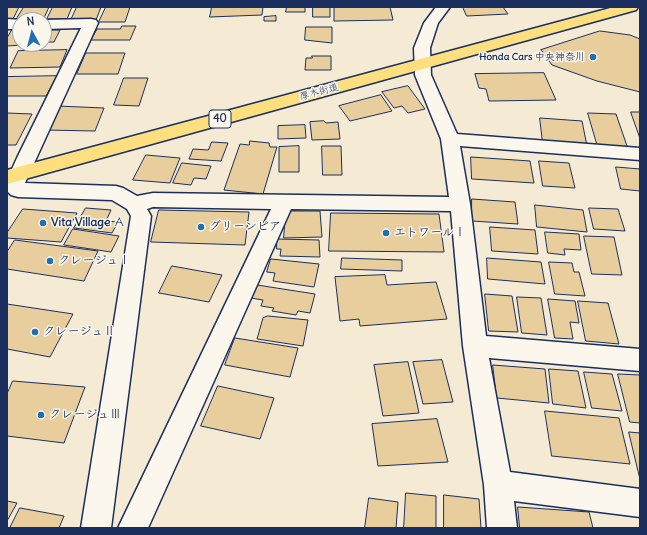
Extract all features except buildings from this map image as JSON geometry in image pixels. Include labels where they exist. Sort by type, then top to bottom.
[{"type":"main road","name":"厚木街道","points":[[13,175],[631,7]]},
{"type":"street","points":[[443,7],[431,23],[422,48],[423,75],[450,139],[460,204],[475,346],[498,485],[502,528]]},
{"type":"street","points":[[52,24],[91,23],[13,175],[14,186],[18,190],[116,193],[134,204],[140,216],[96,528]]},
{"type":"street","points":[[450,139],[640,154]]},
{"type":"street","points":[[134,204],[153,200],[460,204]]},
{"type":"street","points":[[133,528],[284,202]]},
{"type":"street","points":[[475,346],[640,360]]},
{"type":"street","points":[[498,485],[640,503]]},
{"type":"place","name":"Honda Cars 中央神奈川","points":[[593,57]]},
{"type":"place","name":"Vita Village Ａ","points":[[43,223]]},
{"type":"place","name":"グリーンピア","points":[[201,227]]},
{"type":"place","name":"エトワールⅠ","points":[[386,233]]},
{"type":"place","name":"クレージュⅠ","points":[[50,261]]},
{"type":"place","name":"クレージュⅡ","points":[[35,332]]},
{"type":"place","name":"クレージュⅢ","points":[[41,415]]}]
